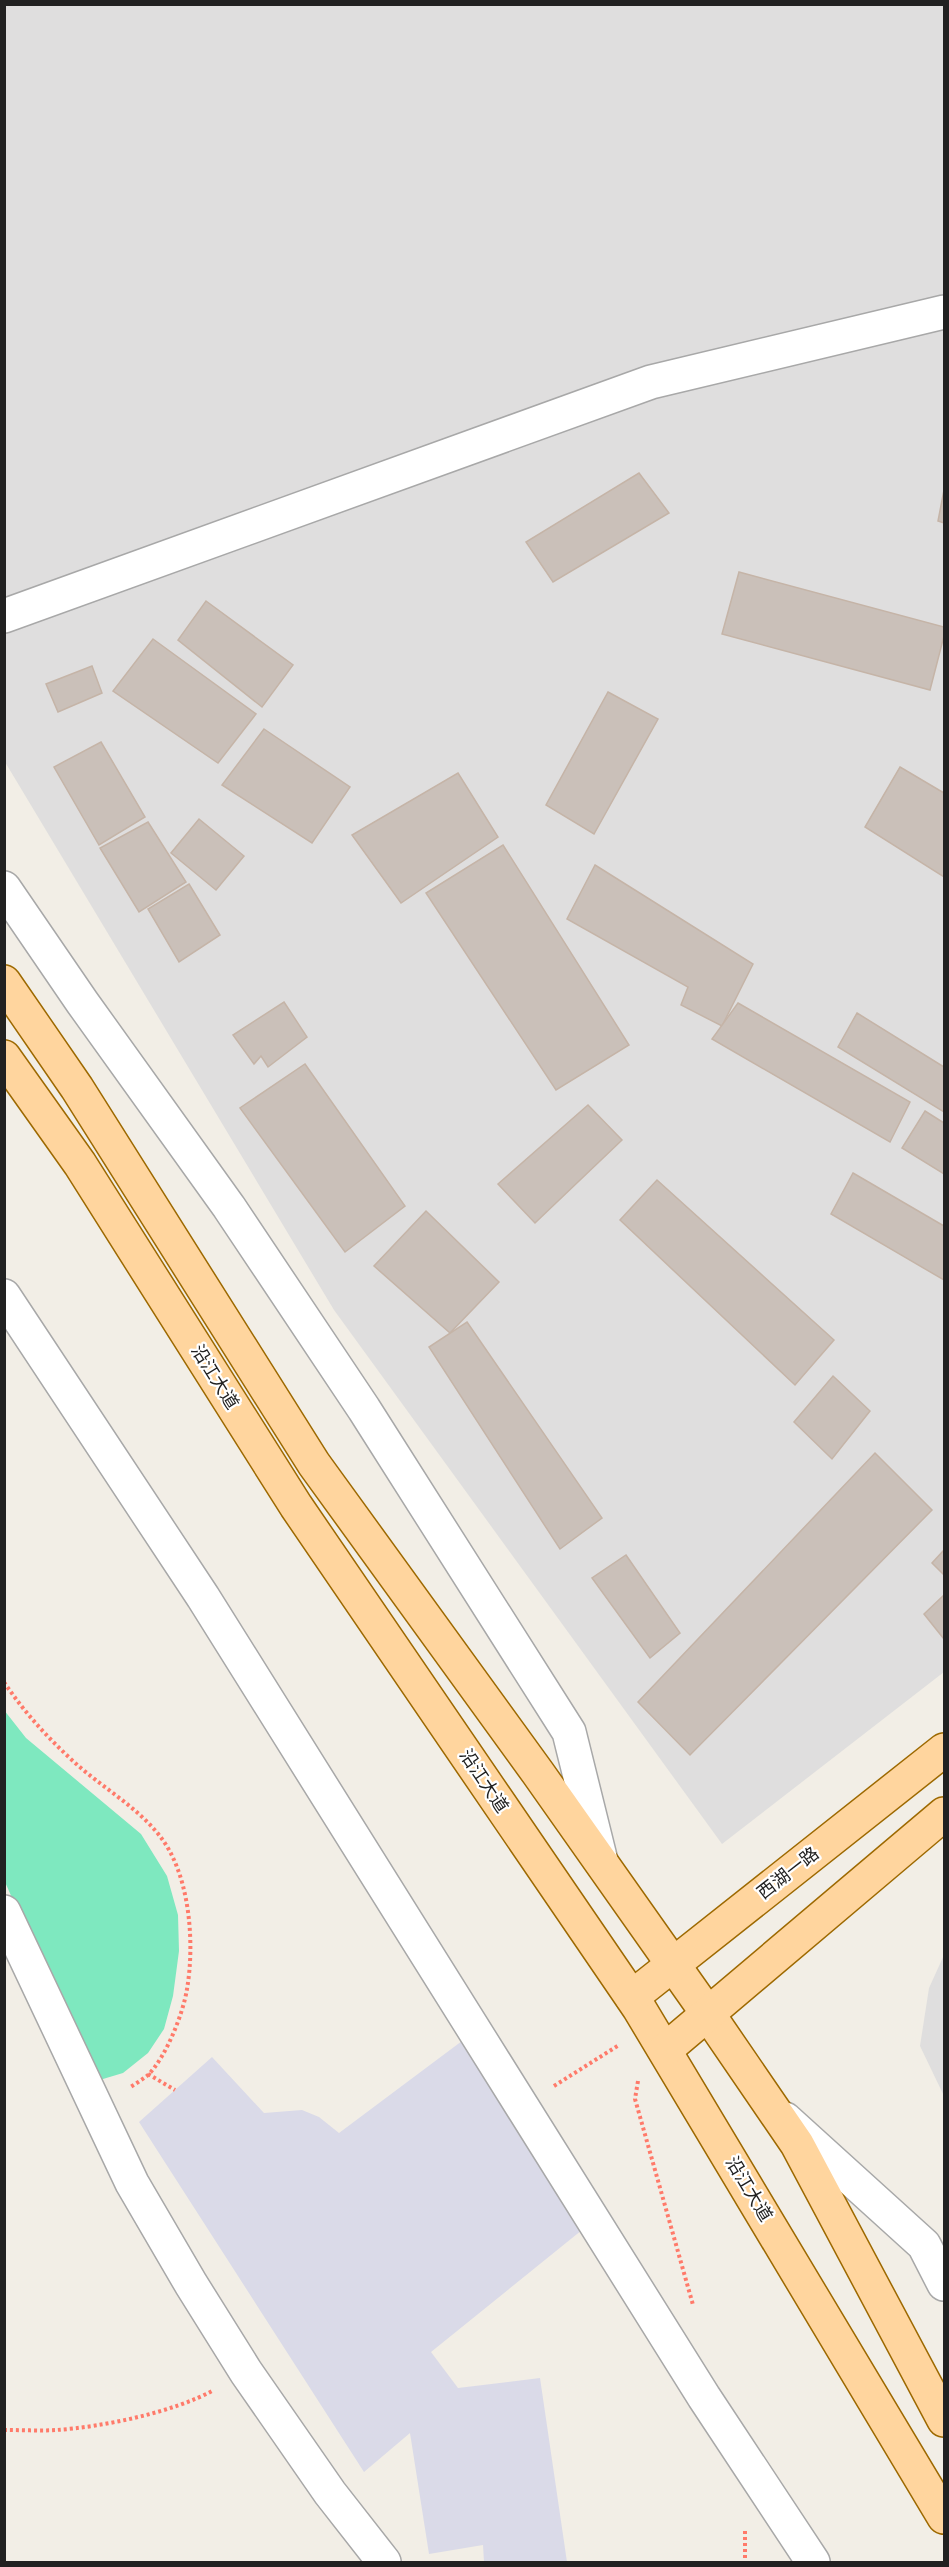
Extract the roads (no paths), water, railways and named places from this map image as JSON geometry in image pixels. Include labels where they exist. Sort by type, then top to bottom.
[{"type":"main road","name":"沿江大道","points":[[4,982],[77,1088],[314,1464],[602,1863],[797,2144],[945,2420]]},
{"type":"main road","name":"沿江大道","points":[[4,1057],[80,1164],[296,1506],[632,1997],[945,2517]]},
{"type":"main road","name":"西湖一路","points":[[632,1997],[945,1750]]},
{"type":"main road","points":[[657,2038],[708,2014],[945,1814]]},
{"type":"street","points":[[4,616],[651,382],[945,312]]},
{"type":"street","points":[[4,888],[82,1002],[229,1207],[364,1409],[569,1732],[602,1863]]},
{"type":"street","points":[[4,1296],[203,1597],[704,2397],[813,2562]]},
{"type":"street","points":[[4,1912],[132,2183],[191,2284],[246,2372],[330,2493],[384,2562]]},
{"type":"street","points":[[773,2109],[924,2245],[945,2284]]}]
